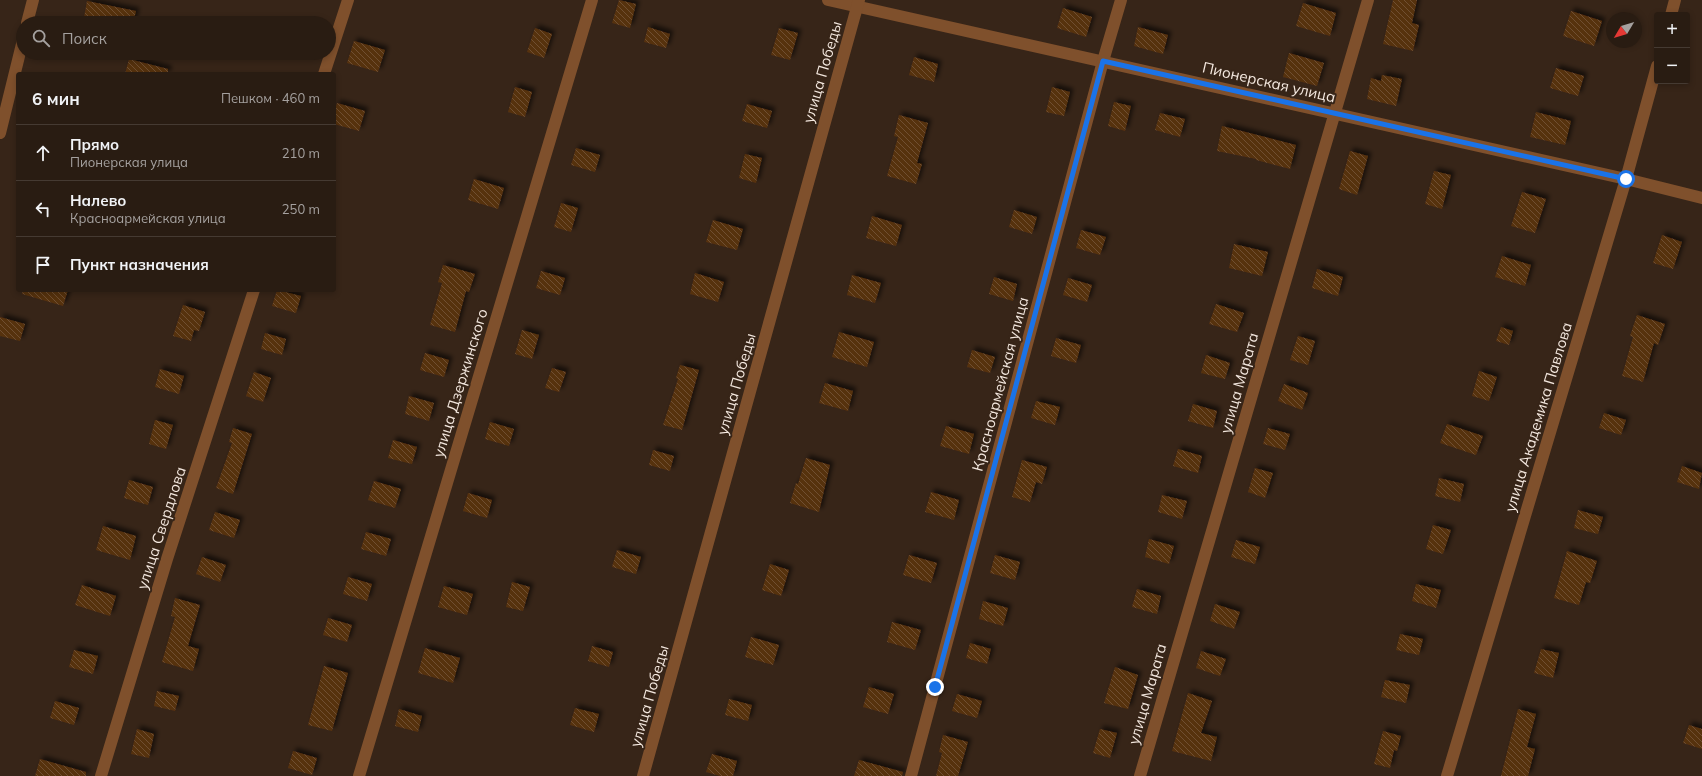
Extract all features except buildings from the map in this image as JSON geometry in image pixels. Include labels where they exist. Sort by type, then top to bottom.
[{"type":"street","points":[[29,16],[33,0]]},
{"type":"street","points":[[336,37],[348,0]]},
{"type":"street","name":"улица Дзержинского","points":[[359,776],[592,0]]},
{"type":"street","name":"Пионерская улица","points":[[828,0],[858,3],[1103,61],[1626,179],[1702,198]]},
{"type":"street","name":"Красноармейская улица","points":[[911,776],[1103,61],[1121,0]]},
{"type":"street","name":"улица Марата","points":[[1140,776],[1368,0]]},
{"type":"street","points":[[1672,12],[1675,0]]},
{"type":"street","name":"улица Победы","points":[[643,776],[858,3]]},
{"type":"street","points":[[0,133],[18,60]]},
{"type":"street","points":[[325,72],[329,60]]},
{"type":"street","name":"улица Академика Павлова","points":[[1447,776],[1626,179],[1654,77]]},
{"type":"street","name":"улица Свердлова","points":[[101,776],[167,559],[253,292]]},
{"type":"route","points":[[935,687],[1103,61],[1626,179]]}]
